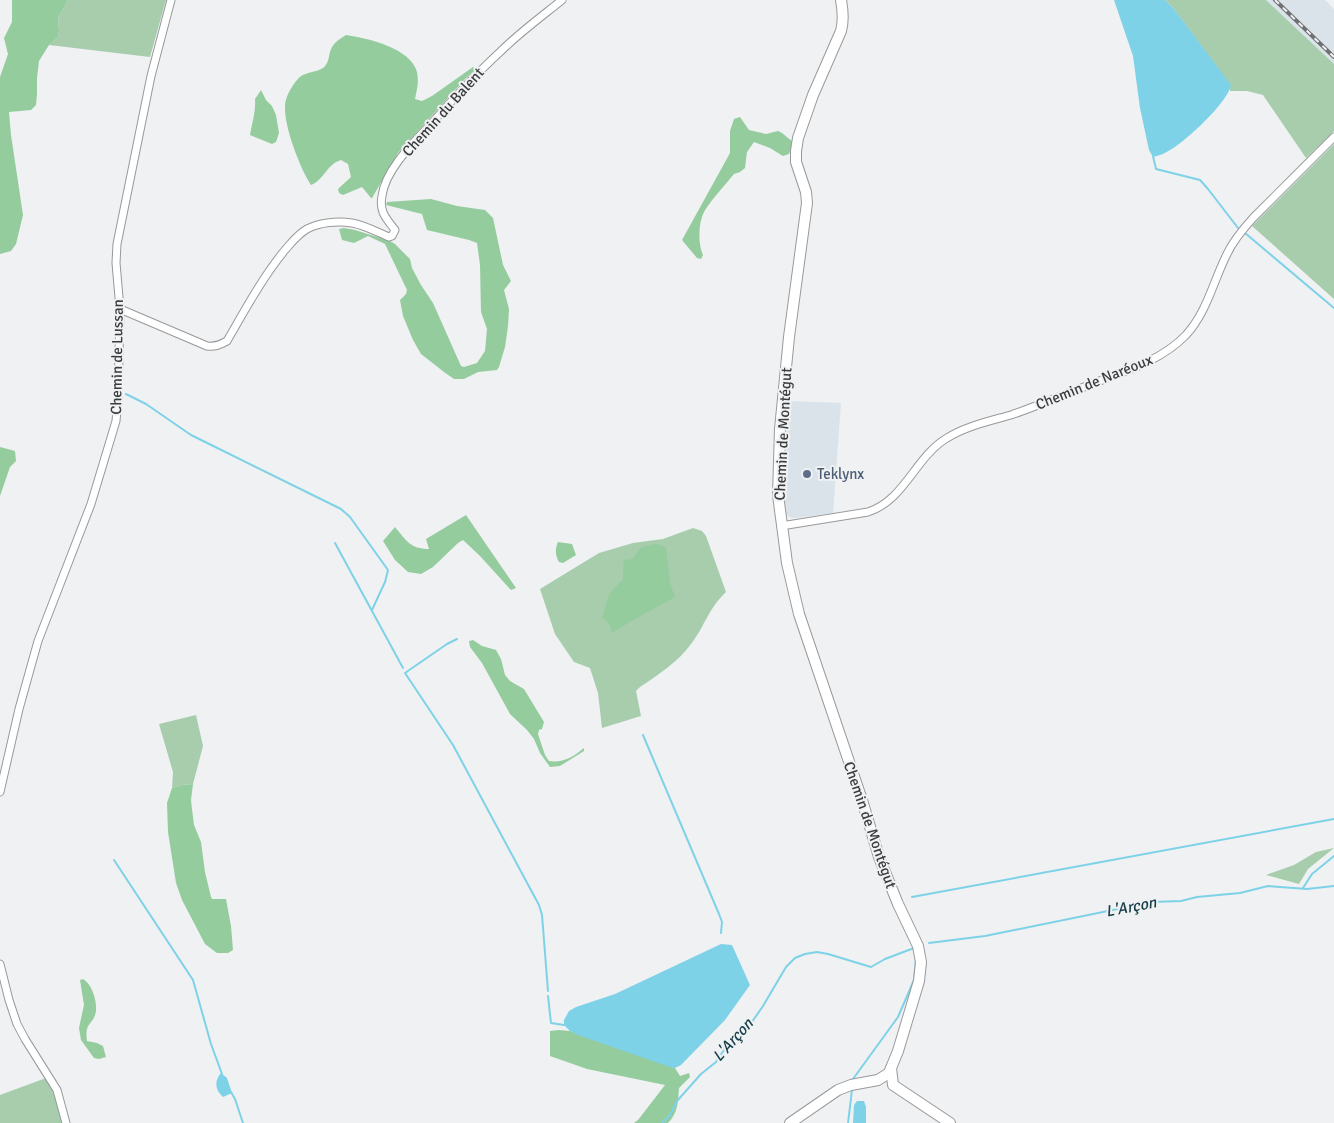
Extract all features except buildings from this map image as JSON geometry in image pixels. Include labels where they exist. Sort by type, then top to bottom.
[{"type":"street","name":"Chemin de Lussan","points":[[0,792],[19,709],[38,641],[91,504],[116,421],[120,310],[116,263],[117,244],[151,76],[171,0]]},
{"type":"street","name":"Chemin du Balent","points":[[120,310],[207,346],[214,347],[227,341],[279,257],[298,235],[307,229],[317,225],[338,222],[355,224],[389,237],[392,236],[395,230],[384,216],[381,206],[382,195],[386,181],[404,152],[501,51],[562,0]]},
{"type":"street","name":"Chemin de Montégut","points":[[841,0],[843,13],[841,30],[808,110],[798,138],[796,151],[796,162],[806,192],[807,203],[789,337],[780,429],[778,495],[787,563],[799,614],[859,791],[879,857],[918,946],[921,962],[919,981],[891,1068]]},
{"type":"street","name":"Chemin de Naréoux","points":[[781,526],[868,512],[879,507],[896,494],[933,448],[953,434],[1058,397],[1146,362],[1166,352],[1185,336],[1200,317],[1210,298],[1226,255],[1240,232],[1334,137]]},
{"type":"street","points":[[0,964],[17,1024],[57,1090],[66,1123]]},
{"type":"street","points":[[790,1123],[838,1090],[851,1084],[878,1080],[888,1073],[891,1068]]},
{"type":"street","points":[[891,1068],[892,1080],[897,1088],[950,1123]]},
{"type":"street","points":[[870,1082],[897,1088]]},
{"type":"shaded area","points":[[1266,0],[1325,0],[1334,9],[1334,64]]},
{"type":"shaded area","points":[[789,401],[841,403],[833,513],[795,518],[789,517],[782,504]]},
{"type":"green space","points":[[12,0],[68,0],[58,18],[58,37],[49,45],[39,61],[36,105],[31,110],[9,112],[23,215],[16,244],[11,251],[0,254],[0,77],[8,54],[4,38],[12,22]]},
{"type":"green space","points":[[68,0],[166,0],[150,57],[49,45],[58,37],[58,18]]},
{"type":"green space","points":[[1165,0],[1266,0],[1334,64],[1334,131],[1306,158],[1263,95],[1247,91],[1230,91],[1230,85],[1174,9]]},
{"type":"green space","points":[[346,35],[387,46],[406,57],[413,64],[417,72],[418,83],[415,99],[422,101],[473,67],[476,69],[398,153],[372,198],[362,187],[343,195],[339,193],[338,189],[351,177],[348,164],[341,160],[332,165],[319,180],[311,185],[294,147],[285,115],[287,98],[296,82],[301,76],[325,66],[332,47]]},
{"type":"green space","points":[[261,90],[276,115],[279,133],[276,142],[272,144],[250,135],[255,99]]},
{"type":"green space","points":[[740,117],[749,130],[766,134],[778,131],[793,142],[789,154],[783,156],[770,148],[754,142],[747,152],[745,168],[734,174],[704,212],[699,234],[703,255],[701,259],[697,258],[682,240],[730,153],[730,131],[734,119]]},
{"type":"green space","points":[[1334,144],[1334,299],[1252,226]]},
{"type":"green space","points":[[431,199],[457,206],[485,210],[493,218],[503,265],[511,281],[504,290],[509,309],[508,326],[505,347],[497,370],[478,372],[464,379],[454,379],[421,354],[403,316],[400,300],[407,290],[385,244],[368,236],[354,243],[342,240],[339,229],[344,228],[395,244],[410,259],[412,268],[433,303],[461,366],[464,367],[477,363],[485,351],[487,329],[481,312],[480,265],[477,243],[427,230],[422,214],[386,205],[387,202]]},
{"type":"green space","points":[[0,447],[15,451],[16,461],[10,467],[0,496]]},
{"type":"green space","points":[[466,515],[516,588],[511,590],[463,540],[433,567],[421,574],[408,572],[395,560],[383,541],[395,527],[413,545],[429,549],[426,539]]},
{"type":"green space","points":[[693,528],[702,531],[706,536],[726,592],[715,605],[686,651],[636,691],[641,716],[602,728],[598,693],[590,668],[574,662],[555,634],[540,589],[599,553],[633,543],[663,539]]},
{"type":"green space","points":[[558,542],[572,544],[576,555],[563,563],[559,562],[556,552]]},
{"type":"green space","points":[[656,544],[666,547],[670,583],[675,597],[612,633],[609,623],[602,618],[609,595],[623,580],[624,560],[632,559],[643,547]]},
{"type":"green space","points":[[473,640],[482,646],[496,650],[501,659],[505,675],[510,681],[524,689],[544,722],[538,734],[549,761],[572,757],[584,748],[584,751],[560,766],[550,767],[540,753],[534,739],[510,714],[482,663],[470,647],[469,641]]},
{"type":"green space","points":[[196,715],[203,746],[193,784],[172,788],[173,772],[159,724]]},
{"type":"green space","points":[[193,784],[191,800],[194,825],[201,842],[211,897],[212,899],[226,899],[233,950],[228,953],[217,953],[205,944],[182,900],[176,883],[168,832],[167,803],[172,788]]},
{"type":"green space","points":[[1334,848],[1308,869],[1299,884],[1266,875],[1294,865],[1316,852]]},
{"type":"green space","points":[[83,979],[91,989],[96,1007],[95,1015],[88,1026],[87,1041],[103,1046],[106,1057],[99,1059],[94,1058],[81,1040],[79,1028],[84,1005],[80,980]]},
{"type":"green space","points":[[550,1031],[570,1031],[675,1068],[680,1076],[689,1073],[690,1077],[679,1088],[677,1107],[668,1123],[634,1123],[665,1085],[587,1069],[550,1056]]},
{"type":"green space","points":[[46,1078],[56,1100],[63,1123],[0,1123],[0,1095]]},
{"type":"water","points":[[1114,0],[1165,0],[1174,9],[1231,85],[1221,103],[1201,125],[1178,144],[1158,156],[1153,157],[1149,150],[1140,108],[1133,56]]},
{"type":"water","points":[[721,944],[732,945],[750,985],[725,1020],[681,1065],[675,1068],[670,1067],[578,1035],[564,1025],[564,1020],[569,1011],[576,1007],[615,994]]},
{"type":"water","points":[[221,1073],[227,1078],[232,1093],[223,1097],[216,1085]]},
{"type":"water","points":[[857,1101],[864,1101],[866,1123],[853,1123],[854,1105]]},
{"type":"waterway","points":[[1153,156],[1156,169],[1200,180],[1238,228]]},
{"type":"waterway","points":[[1245,233],[1334,308]]},
{"type":"waterway","points":[[126,394],[146,404],[191,435],[341,509],[350,517],[388,570],[385,582],[372,610]]},
{"type":"waterway","points":[[335,543],[403,668]]},
{"type":"waterway","points":[[457,639],[405,673],[453,745],[539,905],[542,915],[548,991]]},
{"type":"waterway","points":[[643,735],[719,914],[722,922],[721,933]]},
{"type":"waterway","points":[[912,897],[1334,819]]},
{"type":"waterway","points":[[1303,888],[1312,874],[1334,856]]},
{"type":"waterway","points":[[114,860],[193,980],[211,1044],[222,1074]]},
{"type":"waterway","name":"L'Arçon","points":[[929,943],[985,936],[1152,902],[1181,901],[1197,897],[1240,893],[1268,886],[1307,889],[1334,886]]},
{"type":"waterway","name":"L'Arçon","points":[[662,1123],[670,1115],[677,1101],[701,1074],[716,1062],[728,1044],[747,1029],[786,967],[795,958],[817,952],[871,967],[885,959],[914,948]]},
{"type":"waterway","points":[[853,1079],[898,1017],[914,980],[916,959]]},
{"type":"waterway","points":[[548,996],[551,1023],[564,1025]]},
{"type":"waterway","points":[[848,1123],[852,1090]]},
{"type":"waterway","points":[[231,1092],[243,1123]]},
{"type":"railway","points":[[1275,0],[1334,57]]},
{"type":"place","name":"Teklynx","points":[[807,474]]}]
